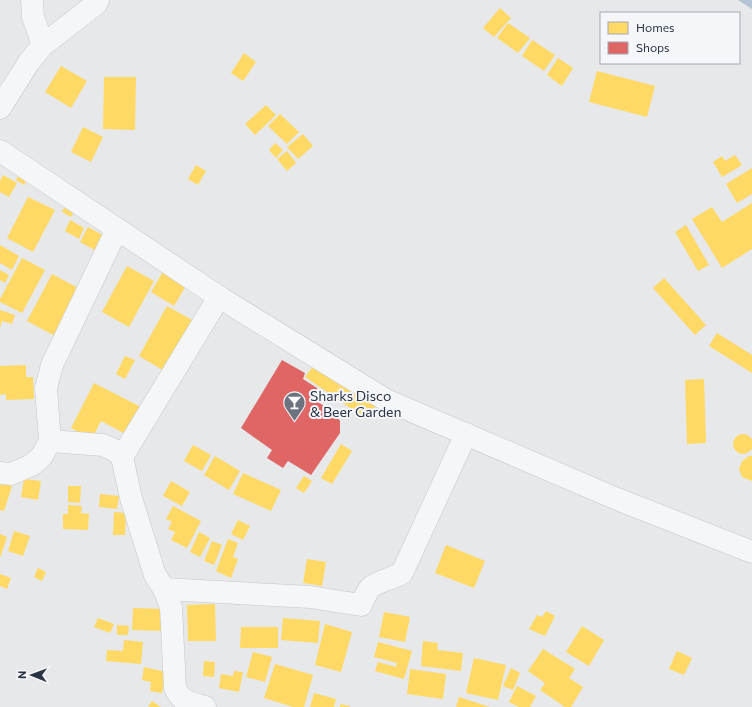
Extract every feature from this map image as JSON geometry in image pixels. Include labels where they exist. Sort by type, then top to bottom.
[{"type":"street","points":[[32,0],[33,17],[43,45]]},
{"type":"street","points":[[0,108],[29,62],[43,45],[96,4],[98,0]]},
{"type":"street","points":[[0,151],[219,297],[386,400],[617,499],[752,552]]},
{"type":"street","points":[[0,473],[11,474],[32,465],[42,456],[50,441],[46,388],[52,365],[117,229]]},
{"type":"street","points":[[122,457],[219,297]]},
{"type":"street","points":[[164,589],[310,597],[361,605],[371,586],[390,580],[402,573],[466,434]]},
{"type":"street","points":[[50,441],[103,445],[114,450],[122,457],[131,498],[153,568],[171,607],[175,688],[183,699],[205,707]]},
{"type":"water","points":[[738,0],[752,0],[752,9]]},
{"type":"building: Homes","points":[[500,8],[511,18],[494,37],[483,28]]},
{"type":"building: Homes","points":[[508,23],[530,38],[518,53],[497,38]]},
{"type":"building: Homes","points":[[532,40],[555,55],[544,71],[522,56]]},
{"type":"building: Homes","points":[[244,53],[256,62],[243,81],[231,73]]},
{"type":"building: Homes","points":[[558,58],[573,68],[562,86],[547,75]]},
{"type":"building: Homes","points":[[61,66],[87,81],[71,108],[45,92]]},
{"type":"building: Homes","points":[[597,71],[655,86],[647,117],[589,102]]},
{"type":"building: Homes","points":[[104,77],[136,77],[135,130],[103,129]]},
{"type":"building: Homes","points":[[266,105],[276,115],[255,135],[245,124]]},
{"type":"building: Homes","points":[[280,114],[299,132],[287,144],[268,126]]},
{"type":"building: Homes","points":[[83,127],[103,137],[91,162],[71,152]]},
{"type":"building: Homes","points":[[303,134],[313,146],[298,159],[287,147]]},
{"type":"building: Homes","points":[[275,143],[283,150],[276,158],[269,150]]},
{"type":"building: Homes","points":[[287,151],[296,163],[287,171],[277,159]]},
{"type":"building: Homes","points":[[735,155],[742,165],[722,177],[713,162],[722,156],[725,161]]},
{"type":"building: Homes","points":[[196,165],[206,171],[198,185],[188,179]]},
{"type":"building: Homes","points":[[752,168],[752,194],[737,203],[726,184]]},
{"type":"building: Homes","points":[[19,174],[28,179],[24,185],[16,180]]},
{"type":"building: Homes","points":[[3,175],[17,183],[9,197],[0,192],[0,181]]},
{"type":"building: Homes","points":[[28,197],[55,210],[33,252],[7,238]]},
{"type":"building: Homes","points":[[752,203],[752,249],[722,268],[692,219],[712,207],[722,222]]},
{"type":"building: Homes","points":[[66,204],[76,209],[71,217],[62,212]]},
{"type":"building: Homes","points":[[70,220],[84,228],[79,239],[65,231]]},
{"type":"building: Homes","points":[[686,225],[709,265],[698,271],[675,232]]},
{"type":"building: Homes","points":[[88,227],[108,238],[100,253],[80,242]]},
{"type":"building: Homes","points":[[0,245],[19,256],[12,270],[0,263]]},
{"type":"building: Homes","points":[[22,258],[45,270],[22,313],[0,302],[0,299]]},
{"type":"building: Homes","points":[[127,266],[154,281],[129,327],[102,312]]},
{"type":"building: Homes","points":[[0,270],[9,275],[5,283],[0,280]]},
{"type":"building: Homes","points":[[164,270],[187,284],[174,306],[151,292]]},
{"type":"building: Homes","points":[[52,274],[80,289],[55,336],[27,321]]},
{"type":"building: Homes","points":[[664,278],[706,325],[695,335],[653,288]]},
{"type":"building: Homes","points":[[167,306],[194,321],[166,372],[139,356]]},
{"type":"building: Homes","points":[[0,310],[15,315],[12,324],[2,321],[0,328]]},
{"type":"building: Homes","points":[[717,333],[752,355],[752,373],[709,346]]},
{"type":"building: Homes","points":[[125,356],[135,360],[125,379],[116,374]]},
{"type":"building: Homes","points":[[26,365],[26,377],[33,377],[34,399],[6,400],[6,394],[0,395],[0,366]]},
{"type":"building: Homes","points":[[314,365],[341,383],[333,396],[305,377]]},
{"type":"building: Homes","points":[[704,379],[706,443],[687,444],[685,380]]},
{"type":"building: Homes","points":[[342,382],[377,404],[368,419],[333,397]]},
{"type":"building: Homes","points":[[94,383],[141,407],[127,435],[101,421],[92,439],[71,428]]},
{"type":"building: Homes","points":[[743,434],[750,437],[753,444],[750,451],[743,454],[736,451],[733,444],[736,437]]},
{"type":"building: Homes","points":[[341,444],[352,451],[332,484],[321,478]]},
{"type":"building: Homes","points":[[193,445],[211,455],[202,471],[184,461]]},
{"type":"building: Homes","points":[[215,456],[240,471],[229,490],[204,475]]},
{"type":"building: Homes","points":[[749,456],[752,456],[752,481],[742,477],[739,469],[742,461]]},
{"type":"building: Homes","points":[[243,473],[281,490],[271,511],[233,494]]},
{"type":"building: Homes","points":[[304,476],[312,481],[304,493],[296,488]]},
{"type":"building: Homes","points":[[24,479],[41,481],[38,500],[21,497]]},
{"type":"building: Homes","points":[[171,481],[190,492],[182,506],[163,496]]},
{"type":"building: Homes","points":[[0,482],[12,486],[4,511],[0,510]]},
{"type":"building: Homes","points":[[68,486],[81,486],[80,503],[68,502]]},
{"type":"building: Homes","points":[[100,494],[119,496],[117,509],[99,507]]},
{"type":"building: Homes","points":[[68,505],[82,506],[81,513],[89,514],[88,530],[63,529],[63,514],[68,514]]},
{"type":"building: Homes","points":[[173,506],[201,521],[187,548],[171,540],[175,532],[168,529],[172,522],[166,519]]},
{"type":"building: Homes","points":[[114,512],[126,513],[125,535],[113,535]]},
{"type":"building: Homes","points":[[238,520],[250,526],[243,540],[231,534]]},
{"type":"building: Homes","points":[[14,531],[30,536],[23,556],[8,551]]},
{"type":"building: Homes","points":[[199,532],[210,538],[200,557],[190,552]]},
{"type":"building: Homes","points":[[0,534],[7,537],[0,558]]},
{"type":"building: Homes","points":[[228,539],[238,543],[233,557],[238,559],[231,578],[216,571]]},
{"type":"building: Homes","points":[[212,541],[222,545],[214,565],[204,561]]},
{"type":"building: Homes","points":[[446,545],[485,561],[474,588],[435,573]]},
{"type":"building: Homes","points":[[307,559],[326,562],[322,586],[303,583]]},
{"type":"building: Homes","points":[[38,568],[46,572],[42,581],[34,577]]},
{"type":"building: Homes","points":[[0,574],[11,578],[7,589],[0,586]]},
{"type":"building: Homes","points":[[215,604],[216,641],[188,641],[187,605]]},
{"type":"building: Homes","points":[[133,608],[166,609],[165,631],[132,630]]},
{"type":"building: Homes","points":[[546,611],[555,616],[545,636],[529,629],[537,615],[542,617]]},
{"type":"building: Homes","points":[[384,612],[410,617],[405,642],[379,637]]},
{"type":"building: Homes","points":[[98,618],[114,624],[110,633],[94,627]]},
{"type":"building: Homes","points":[[283,618],[320,621],[318,643],[281,640]]},
{"type":"building: Homes","points":[[325,624],[352,632],[341,672],[315,665]]},
{"type":"building: Homes","points":[[117,625],[129,626],[128,635],[117,635]]},
{"type":"building: Homes","points":[[582,626],[604,640],[589,666],[566,652]]},
{"type":"building: Homes","points":[[241,627],[278,627],[278,648],[240,648]]},
{"type":"building: Homes","points":[[124,640],[143,642],[141,664],[106,661],[107,650],[123,651]]},
{"type":"building: Homes","points":[[423,641],[438,643],[437,650],[463,653],[461,671],[421,666]]},
{"type":"building: Homes","points":[[378,642],[412,651],[404,679],[375,671],[378,662],[396,667],[397,663],[374,657]]},
{"type":"building: Homes","points":[[543,649],[575,669],[569,678],[583,687],[571,707],[565,707],[540,690],[545,683],[528,671]]},
{"type":"building: Homes","points":[[677,651],[692,658],[684,675],[669,669]]},
{"type":"building: Homes","points":[[253,652],[272,657],[265,682],[246,677]]},
{"type":"building: Homes","points":[[474,658],[506,665],[498,700],[466,693]]},
{"type":"building: Homes","points":[[204,661],[215,662],[214,677],[203,676]]},
{"type":"building: Homes","points":[[275,664],[313,675],[304,707],[293,707],[264,698]]},
{"type":"building: Homes","points":[[144,667],[166,672],[162,693],[150,691],[151,682],[142,680]]},
{"type":"building: Homes","points":[[511,668],[520,673],[513,690],[503,686]]},
{"type":"building: Homes","points":[[410,669],[446,674],[443,699],[407,694]]},
{"type":"building: Homes","points":[[234,671],[243,672],[239,692],[219,688],[221,674],[233,676]]},
{"type":"building: Homes","points":[[517,686],[536,696],[530,707],[519,707],[509,702]]},
{"type":"building: Homes","points":[[314,693],[336,699],[334,707],[310,707]]},
{"type":"building: Homes","points":[[459,697],[490,707],[456,707]]},
{"type":"building: Homes","points":[[152,701],[161,707],[148,707]]},
{"type":"building: Homes","points":[[340,704],[350,706],[350,707],[340,707]]},
{"type":"building: Shops","points":[[282,360],[305,373],[303,379],[317,388],[316,401],[334,412],[340,421],[340,433],[311,475],[288,461],[283,468],[267,458],[272,450],[241,428]]},
{"type":"place","name":"Sharks Disco & Beer Garden","points":[[294,422]]}]
